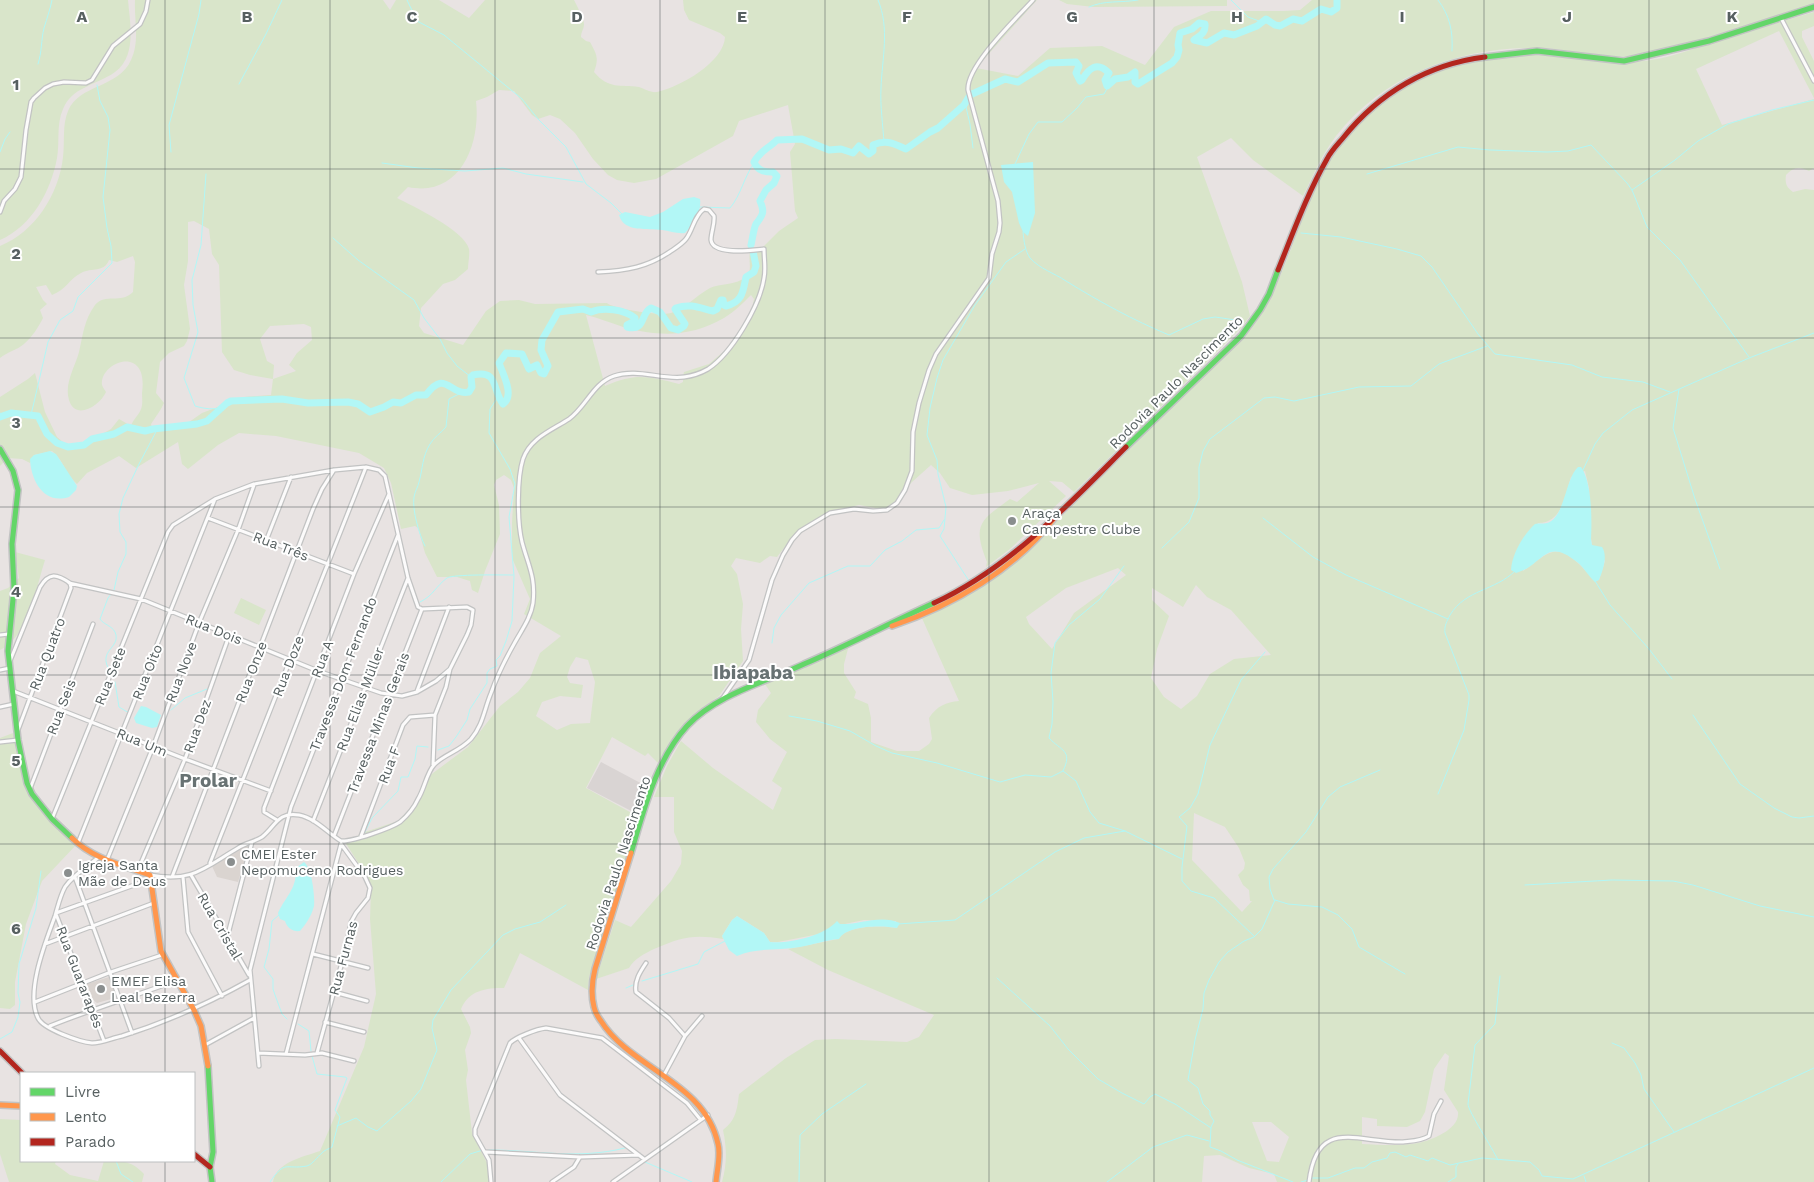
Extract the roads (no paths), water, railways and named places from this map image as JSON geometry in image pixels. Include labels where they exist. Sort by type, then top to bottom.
[{"type":"main road","name":"Rodovia Paulo Nascimento","points":[[716,1182],[720,1151],[716,1134],[708,1115],[694,1099],[613,1036],[596,1017],[591,995],[592,982],[644,813],[670,749],[689,724],[720,702],[886,627],[899,624],[931,611],[974,588],[1026,548],[1045,530],[1056,515],[1246,330],[1269,294],[1308,196],[1328,157],[1355,123],[1393,90],[1428,72],[1464,60],[1537,52],[1624,61],[1709,41],[1814,7]]},
{"type":"main road","points":[[0,449],[13,470],[18,490],[13,534],[14,589],[9,634],[9,666],[24,775],[30,789],[52,819],[77,844],[98,857],[138,870],[150,877],[159,946],[162,955],[194,1010],[201,1026],[205,1045],[209,1074],[213,1152],[210,1167],[212,1182]]},
{"type":"main road","points":[[0,1051],[21,1072]]},
{"type":"main road","points":[[0,1105],[20,1106]]},
{"type":"main road","points":[[195,1155],[210,1167]]},
{"type":"street","points":[[0,212],[4,201],[15,189],[21,177],[31,102],[44,88],[53,84],[64,82],[86,83],[92,80],[113,46],[140,24],[146,11],[148,0]]},
{"type":"street","points":[[720,702],[749,660],[772,580],[792,540],[800,531],[830,513],[854,509],[881,512],[890,509],[897,503],[905,490],[912,471],[913,432],[929,370],[936,354],[989,278],[992,254],[999,232],[998,201],[968,90],[969,81],[979,62],[1034,0]]},
{"type":"street","points":[[1781,18],[1814,81]]},
{"type":"street","points":[[433,765],[464,746],[480,726],[498,677],[528,618],[533,600],[533,576],[522,541],[518,507],[522,460],[531,444],[575,414],[602,382],[612,377],[630,373],[687,377],[707,370],[719,360],[732,345],[752,312],[761,291],[765,276],[764,249],[740,251],[716,248],[711,239],[714,216],[709,210],[704,209],[700,212],[690,233],[681,245],[654,262],[630,269],[598,272]]},
{"type":"street","points":[[56,913],[85,904],[150,877],[183,877],[191,875],[262,836],[277,820],[290,815],[299,815],[313,821],[341,842],[351,841],[398,823],[419,799],[433,765],[434,715],[446,688],[450,669],[467,635],[474,612],[470,607],[422,609],[416,604],[408,578],[390,493],[383,473],[376,468],[366,467],[334,470],[254,484],[215,499]]},
{"type":"street","name":"Rua Doze","points":[[210,864],[244,782],[366,467]]},
{"type":"street","name":"Rua Onze","points":[[172,877],[317,498],[334,470]]},
{"type":"street","points":[[266,541],[291,477]]},
{"type":"street","name":"Rua Nove","points":[[107,860],[153,747],[199,623],[238,530],[254,484]]},
{"type":"street","name":"Rua A","points":[[277,820],[264,810],[354,574],[376,520],[390,493]]},
{"type":"street","name":"Rua Oito","points":[[77,844],[172,612],[215,499]]},
{"type":"street","name":"Rua Sete","points":[[52,819],[168,532],[176,523],[215,499]]},
{"type":"street","name":"Rua Três","points":[[208,518],[354,574]]},
{"type":"street","name":"Travessa Dom Fernando","points":[[250,978],[251,963],[291,807],[398,534]]},
{"type":"street","points":[[0,670],[9,666],[40,587],[45,579],[49,576],[57,577],[69,582]]},
{"type":"street","name":"Rua Elias Müller","points":[[313,821],[408,578]]},
{"type":"street","name":"Rua Dois","points":[[69,582],[141,599],[341,680],[389,695],[408,695],[417,692],[436,681],[450,669]]},
{"type":"street","name":"Rua Quatro","points":[[17,731],[71,588],[69,582]]},
{"type":"street","points":[[417,692],[449,607]]},
{"type":"street","name":"Travessa Minas Gerais","points":[[334,836],[422,609]]},
{"type":"street","name":"Rua Seis","points":[[30,789],[93,624]]},
{"type":"street","points":[[0,635],[9,634]]},
{"type":"street","name":"Rua Dez","points":[[138,870],[185,759],[229,636]]},
{"type":"street","name":"Rua Um","points":[[13,691],[153,747],[271,791]]},
{"type":"street","points":[[0,707],[14,704]]},
{"type":"street","name":"Rua F","points":[[361,837],[403,725],[410,717],[434,715]]},
{"type":"street","points":[[0,742],[18,740]]},
{"type":"street","points":[[226,938],[252,842]]},
{"type":"street","points":[[286,1054],[341,842]]},
{"type":"street","name":"Rua Furnas","points":[[317,1054],[351,922],[368,898],[370,887],[341,842]]},
{"type":"street","points":[[98,857],[64,888],[44,944],[36,975],[35,1002],[38,1019],[43,1024],[84,1041],[104,1041],[194,1010],[222,996],[250,978],[259,1066]]},
{"type":"street","name":"Rua Cristal","points":[[191,875],[250,978]]},
{"type":"street","points":[[75,877],[132,1032]]},
{"type":"street","points":[[183,877],[188,932],[222,996]]},
{"type":"street","points":[[44,944],[154,903]]},
{"type":"street","name":"Rua Guararapés","points":[[56,913],[104,1041]]},
{"type":"street","points":[[313,954],[368,968]]},
{"type":"street","points":[[35,1002],[111,972],[162,955]]},
{"type":"street","points":[[646,963],[638,977],[635,987],[636,992],[669,1018],[685,1036]]},
{"type":"street","points":[[49,1026],[92,1009],[122,1001],[178,980]]},
{"type":"street","points":[[334,992],[367,1001]]},
{"type":"street","points":[[664,1075],[685,1036],[702,1016]]},
{"type":"street","points":[[205,1045],[254,1018]]},
{"type":"street","points":[[325,1022],[364,1032]]},
{"type":"street","points":[[491,1182],[490,1164],[476,1138],[475,1131],[508,1045],[512,1040],[535,1031],[546,1028],[600,1037],[687,1103],[700,1119]]},
{"type":"street","points":[[519,1038],[560,1095],[644,1159]]},
{"type":"street","points":[[258,1053],[326,1054],[354,1061]]},
{"type":"street","points":[[641,1068],[646,1062]]},
{"type":"street","points":[[1310,1182],[1317,1151],[1328,1141],[1341,1137],[1394,1142],[1416,1141],[1427,1138],[1434,1114],[1441,1101]]},
{"type":"street","points":[[613,1182],[708,1115]]},
{"type":"street","points":[[485,1152],[580,1158],[640,1155]]},
{"type":"street","points":[[552,1182],[574,1167],[580,1158]]},
{"type":"water","points":[[1033,162],[1035,213],[1028,236],[1023,232],[1019,223],[1012,192],[1004,182],[1001,165]]},
{"type":"water","points":[[694,197],[700,199],[700,209],[694,222],[685,233],[631,227],[622,221],[619,215],[625,212],[650,217],[663,212],[683,199]]},
{"type":"water","points":[[50,451],[56,454],[77,486],[76,490],[69,497],[52,498],[36,483],[30,459],[34,455]]},
{"type":"water","points":[[1578,467],[1581,467],[1585,474],[1589,491],[1592,545],[1602,547],[1605,555],[1599,580],[1595,582],[1582,566],[1558,552],[1551,552],[1545,555],[1516,573],[1511,570],[1516,551],[1526,534],[1535,524],[1547,523],[1558,514],[1570,480]]},
{"type":"water","points":[[141,706],[161,715],[157,727],[152,728],[136,723],[134,718]]},
{"type":"water","points":[[304,862],[311,876],[314,906],[307,922],[300,931],[297,931],[289,928],[285,921],[280,919],[278,913],[295,882],[296,868]]},
{"type":"water","points":[[737,916],[764,933],[770,942],[787,942],[806,938],[824,931],[837,921],[840,924],[870,920],[892,920],[900,923],[897,928],[883,926],[865,927],[849,931],[839,939],[792,948],[752,951],[737,956],[729,950],[722,936],[732,920]]},
{"type":"waterway","points":[[38,64],[44,28],[52,0]]},
{"type":"waterway","points":[[171,152],[169,125],[199,14],[201,0]]},
{"type":"waterway","points":[[239,84],[282,0]]},
{"type":"waterway","points":[[407,0],[417,21],[444,35],[522,99],[538,119],[566,147],[586,184],[622,214]]},
{"type":"waterway","points":[[878,0],[884,21],[881,95],[884,143]]},
{"type":"waterway","points":[[1089,7],[1107,2],[1138,0]]},
{"type":"waterway","points":[[1231,0],[1248,17],[1262,22]]},
{"type":"waterway","points":[[751,245],[755,226],[762,213],[760,201],[777,176],[773,172],[759,169],[754,162],[762,152],[777,140],[802,139],[829,150],[841,149],[853,153],[859,146],[869,154],[873,151],[873,145],[882,142],[906,149],[938,128],[964,105],[970,95],[1005,79],[1018,82],[1048,63],[1076,62],[1079,66],[1076,73],[1080,81],[1090,69],[1101,67],[1109,73],[1105,80],[1107,86],[1115,79],[1128,77],[1135,72],[1135,82],[1138,84],[1172,63],[1177,57],[1179,50],[1180,33],[1192,29],[1199,23],[1205,24],[1204,30],[1194,40],[1207,43],[1224,33],[1234,35],[1257,26],[1266,19],[1280,26],[1293,19],[1302,21],[1321,9],[1331,12],[1337,8],[1337,0]]},
{"type":"waterway","points":[[1438,0],[1450,24],[1452,51]]},
{"type":"waterway","points":[[31,415],[48,342],[60,320],[73,311],[78,297],[112,263],[103,197],[110,130],[108,117],[100,101],[97,85]]},
{"type":"waterway","points":[[1015,164],[1029,134],[1038,122],[1062,122],[1086,97],[1104,94],[1109,85]]},
{"type":"waterway","points":[[1632,190],[1675,160],[1698,141],[1728,124],[1772,110],[1814,100]]},
{"type":"waterway","points":[[965,103],[973,148]]},
{"type":"waterway","points":[[0,152],[10,132]]},
{"type":"waterway","points":[[1367,174],[1458,147],[1547,152],[1568,151],[1591,145],[1627,183],[1632,190],[1647,227],[1680,260],[1749,357]]},
{"type":"waterway","points":[[382,163],[418,168],[465,171],[503,168],[526,174],[583,182]]},
{"type":"waterway","points":[[700,207],[730,208],[754,163]]},
{"type":"waterway","points":[[206,174],[201,245],[192,280],[193,305],[198,332],[184,378],[195,406],[209,409],[223,407]]},
{"type":"waterway","points":[[1023,232],[1028,255],[1038,265],[1117,310],[1169,335],[1203,319],[1215,317],[1243,321]]},
{"type":"waterway","points":[[1301,233],[1341,237],[1421,256],[1432,267],[1478,334],[1495,354],[1572,365],[1602,377],[1643,382],[1670,392]]},
{"type":"waterway","points":[[333,238],[358,260],[414,300],[447,353],[457,366],[471,377]]},
{"type":"waterway","points":[[969,581],[940,536],[944,529],[946,507],[938,474],[937,460],[927,435],[930,408],[943,360],[975,305],[1006,262],[1025,249]]},
{"type":"waterway","points":[[0,417],[11,413],[38,416],[47,434],[57,443],[68,447],[84,445],[92,439],[114,434],[127,427],[145,431],[197,424],[207,421],[231,401],[282,399],[308,403],[348,402],[358,404],[370,412],[393,402],[401,403],[416,395],[426,395],[438,384],[443,383],[462,392],[469,392],[472,387],[471,377],[481,374],[487,375],[494,382],[503,404],[508,396],[508,390],[499,363],[506,353],[522,354],[529,369],[537,365],[541,373],[544,374],[548,366],[541,350],[542,340],[558,312],[583,309],[591,312],[596,310],[619,311],[635,318],[635,321],[627,325],[627,327],[633,328],[640,325],[645,314],[651,308],[660,312],[671,328],[678,330],[685,324],[676,308],[690,306],[713,311],[717,309],[721,300],[723,300],[726,306],[739,299],[746,277],[754,272],[756,266],[753,251]]},
{"type":"waterway","points":[[1583,470],[1595,444],[1603,433],[1632,410],[1749,358],[1814,333]]},
{"type":"waterway","points":[[1162,548],[1189,522],[1199,498],[1199,467],[1203,451],[1210,439],[1264,398],[1275,397],[1294,401],[1359,387],[1411,386],[1439,364],[1487,346]]},
{"type":"waterway","points":[[1679,389],[1673,428],[1695,499],[1720,569]]},
{"type":"waterway","points":[[425,546],[418,529],[414,495],[419,484],[427,449],[433,439],[446,427],[449,399],[463,392]]},
{"type":"waterway","points":[[438,750],[449,746],[467,720],[470,709],[487,683],[487,673],[490,669],[497,666],[496,660],[500,656],[512,621],[514,576],[509,517],[515,484],[510,469],[489,433],[490,409],[498,397]]},
{"type":"waterway","points":[[0,413],[4,415]]},
{"type":"waterway","points":[[110,671],[106,664],[106,658],[116,637],[114,630],[100,619],[108,598],[114,590],[118,572],[126,554],[126,542],[120,532],[119,514],[123,498],[158,428]]},
{"type":"waterway","points":[[1263,518],[1313,557],[1346,575],[1448,619]]},
{"type":"waterway","points":[[772,643],[774,628],[781,615],[809,583],[848,566],[870,566],[885,550],[902,541],[916,530],[939,528],[944,520]]},
{"type":"waterway","points":[[789,716],[817,721],[850,731],[892,753],[937,763],[1000,782],[1025,775],[1051,777],[1063,771],[1067,759],[1064,751],[1049,738],[1052,724],[1051,673],[1055,643],[1069,625],[1100,599],[1124,566]]},
{"type":"waterway","points":[[1438,794],[1464,730],[1469,700],[1469,695],[1445,633],[1446,624],[1450,615],[1464,600],[1499,583],[1515,571]]},
{"type":"waterway","points":[[420,602],[428,597],[447,578],[478,575],[513,575]]},
{"type":"waterway","points":[[1595,581],[1610,605],[1649,649],[1672,679]]},
{"type":"waterway","points":[[1254,936],[1214,898],[1191,891],[1182,881],[1187,826],[1179,817],[1190,808],[1198,794],[1210,745],[1241,680],[1265,652]]},
{"type":"waterway","points":[[115,682],[119,707],[129,713]]},
{"type":"waterway","points":[[171,710],[185,698],[207,689]]},
{"type":"waterway","points":[[1693,715],[1740,784],[1774,808],[1792,817],[1814,816]]},
{"type":"waterway","points":[[363,836],[372,818],[398,791],[401,777],[408,777],[415,759],[417,746],[428,747]]},
{"type":"waterway","points":[[1274,900],[1270,889],[1269,877],[1273,869],[1306,832],[1328,797],[1340,787],[1380,770]]},
{"type":"waterway","points":[[1063,771],[1076,781],[1090,812],[1099,823],[1125,831],[1182,859]]},
{"type":"waterway","points":[[898,924],[955,920],[1055,852],[1084,838],[1125,831]]},
{"type":"waterway","points":[[345,842],[355,841]]},
{"type":"waterway","points":[[0,1039],[12,1032],[18,1017],[20,1002],[18,993],[19,964],[36,908],[41,871]]},
{"type":"waterway","points":[[1525,885],[1612,880],[1673,881],[1693,885],[1760,906],[1814,917]]},
{"type":"waterway","points":[[1275,900],[1262,929],[1254,937],[1244,941],[1228,952],[1219,962],[1209,980],[1204,993],[1203,1009],[1188,1080],[1198,1088],[1203,1104],[1210,1111],[1214,1121],[1211,1127],[1210,1147],[1293,1182]]},
{"type":"waterway","points":[[1275,900],[1288,904],[1322,907],[1338,915],[1352,929],[1359,947],[1405,974]]},
{"type":"waterway","points":[[337,1126],[356,1118],[377,1131],[411,1101],[421,1089],[437,1050],[432,1028],[433,1020],[451,990],[503,935],[515,929],[540,922],[566,905]]},
{"type":"waterway","points":[[279,915],[272,921],[269,949],[264,967],[273,979],[275,995],[282,1014],[287,1019]]},
{"type":"waterway","points":[[642,981],[698,964],[704,952],[725,941]]},
{"type":"waterway","points":[[1498,1160],[1468,1104],[1475,1045],[1495,1024],[1500,976]]},
{"type":"waterway","points":[[997,978],[1050,1026],[1068,1049],[1098,1079],[1144,1104],[1155,1094],[1175,1104],[1211,1128]]},
{"type":"waterway","points":[[626,988],[633,985]]},
{"type":"waterway","points":[[298,1024],[309,1031],[311,1051]]},
{"type":"waterway","points":[[1612,1043],[1624,1048],[1635,1063],[1641,1075],[1644,1089],[1674,1132]]},
{"type":"waterway","points":[[270,1182],[279,1170],[286,1167],[307,1166],[324,1151],[332,1147],[340,1117],[335,1110],[347,1078],[317,1074],[312,1056]]},
{"type":"waterway","points":[[1312,1178],[1328,1178],[1355,1168],[1364,1168],[1372,1162],[1387,1158],[1390,1153],[1395,1152],[1406,1157],[1410,1155],[1428,1161],[1432,1158],[1450,1165],[1482,1158],[1530,1162],[1539,1170],[1542,1176],[1573,1179],[1814,1068]]},
{"type":"waterway","points":[[799,1182],[800,1135],[822,1114],[866,1084]]},
{"type":"waterway","points":[[1107,1182],[1153,1147],[1187,1135],[1209,1141]]},
{"type":"waterway","points":[[489,1150],[574,1154],[607,1152],[625,1148]]},
{"type":"waterway","points":[[441,1182],[470,1154],[483,1150]]},
{"type":"waterway","points":[[116,1162],[121,1174],[133,1182]]},
{"type":"waterway","points":[[645,1162],[692,1182]]},
{"type":"waterway","points":[[1448,1182],[1456,1177],[1456,1167],[1458,1164]]},
{"type":"waterway","points":[[1584,1176],[1586,1182]]},
{"type":"waterway","points":[[1301,1182],[1308,1180]]},
{"type":"place","name":"Araça Campestre Clube","points":[[1012,521]]},
{"type":"place","name":"CMEI Ester Nepomuceno Rodrigues","points":[[231,862]]},
{"type":"place","name":"Igreja Santa Mãe de Deus","points":[[68,873]]},
{"type":"place","name":"EMEF Elisa Leal Bezerra","points":[[101,989]]},
{"type":"district","name":"Ibiapaba","points":[[753,672]]},
{"type":"district","name":"Prolar","points":[[208,780]]}]
